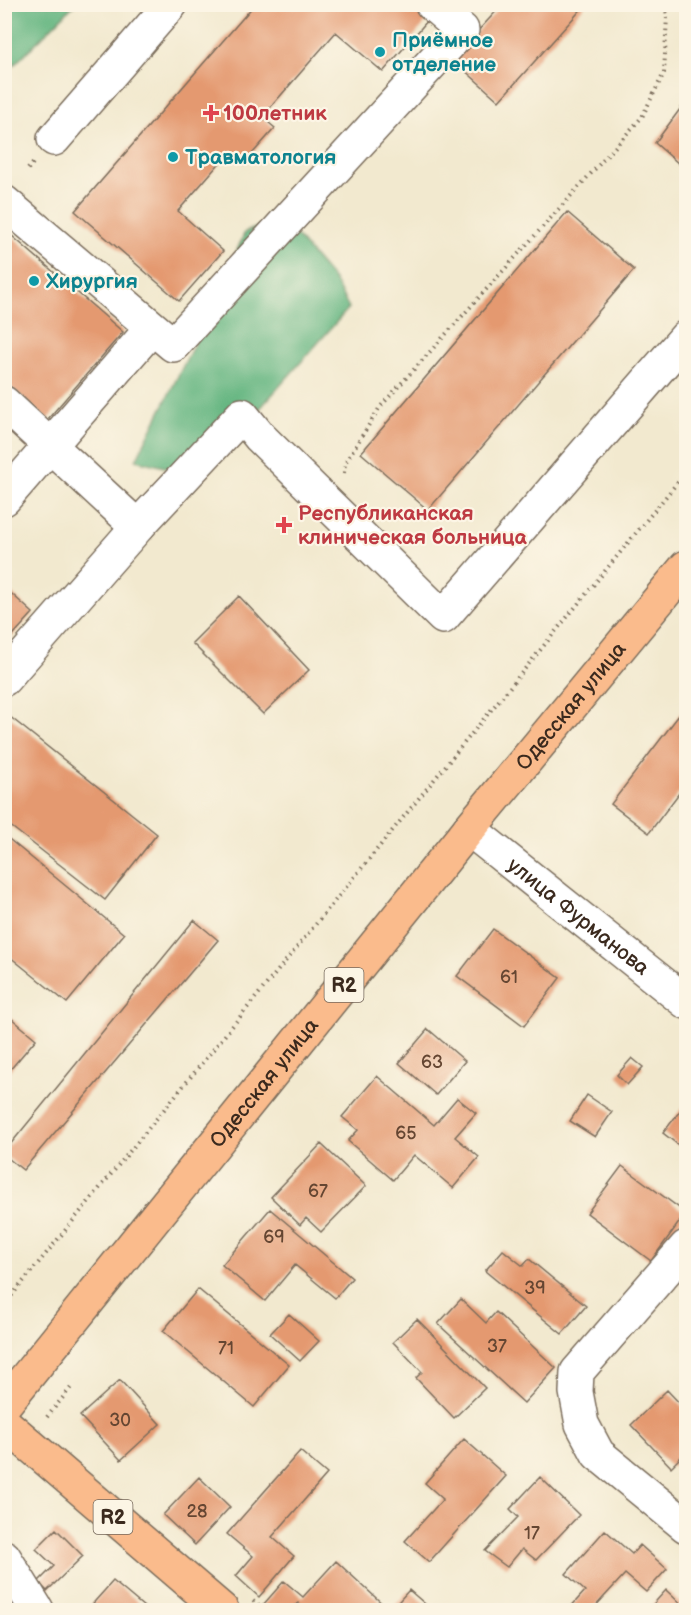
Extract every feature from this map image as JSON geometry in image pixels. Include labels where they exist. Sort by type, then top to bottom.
[{"type":"main road","name":"Одесская улица","points":[[4,1405],[469,829],[687,567]]},
{"type":"main road","name":"R2","points":[[4,1423],[222,1611]]},
{"type":"street","points":[[54,139],[171,4]]},
{"type":"street","points":[[4,202],[173,345],[462,30],[432,4]]},
{"type":"street","points":[[4,499],[152,328]]},
{"type":"street","points":[[4,679],[139,525],[242,415],[260,437],[443,617],[687,337]]},
{"type":"street","points":[[4,403],[126,516],[139,525]]},
{"type":"street","name":"улица Фурманова","points":[[469,829],[687,1002]]},
{"type":"street","points":[[687,1247],[578,1372],[576,1392],[582,1424],[598,1454],[687,1526]]},
{"type":"street","points":[[4,1557],[37,1611]]},
{"type":"path","points":[[338,513],[345,463],[380,407],[642,117],[664,73],[667,16],[665,4]]},
{"type":"path","points":[[4,1305],[687,472]]},
{"type":"green space","points":[[4,5],[74,5],[5,74]]},
{"type":"green space","points":[[281,218],[334,280],[349,308],[200,476],[136,460],[214,304],[245,232]]},
{"type":"building","name":"Травматология","points":[[255,4],[410,4],[428,20],[383,72],[336,32],[262,117],[275,128],[244,163],[230,151],[178,211],[223,251],[179,301],[75,211]]},
{"type":"building","points":[[503,4],[586,4],[499,101],[452,59]]},
{"type":"building","points":[[686,101],[686,170],[655,143]]},
{"type":"building","points":[[567,212],[634,270],[428,510],[361,453]]},
{"type":"building","name":"Хирургия","points":[[4,229],[123,332],[47,420],[4,381]]},
{"type":"building","points":[[4,587],[33,613],[4,645]]},
{"type":"building","points":[[239,596],[309,670],[263,714],[192,643]]},
{"type":"building","points":[[686,706],[686,784],[649,833],[611,804]]},
{"type":"building","points":[[4,712],[157,834],[105,900],[4,821]]},
{"type":"building","points":[[4,835],[124,934],[67,1003],[4,952]]},
{"type":"building","points":[[194,920],[218,940],[23,1170],[4,1155],[4,1152]]},
{"type":"building","points":[[493,929],[560,978],[524,1026],[457,976]]},
{"type":"building","points":[[4,1012],[36,1039],[4,1077]]},
{"type":"building","points":[[428,1029],[465,1061],[436,1095],[399,1063]]},
{"type":"building","points":[[632,1058],[643,1067],[627,1085],[617,1075]]},
{"type":"building","points":[[377,1076],[434,1125],[457,1098],[476,1113],[455,1137],[479,1157],[453,1188],[414,1155],[393,1180],[348,1141],[358,1130],[342,1117]]},
{"type":"building","points":[[587,1095],[612,1112],[595,1137],[570,1121]]},
{"type":"building","points":[[686,1103],[686,1151],[663,1133]]},
{"type":"building","points":[[321,1144],[366,1186],[321,1232],[306,1218],[300,1225],[271,1197]]},
{"type":"building","points":[[622,1166],[686,1213],[651,1261],[587,1213]]},
{"type":"building","points":[[270,1209],[352,1278],[335,1298],[295,1265],[265,1301],[222,1265]]},
{"type":"building","points":[[503,1250],[523,1266],[529,1259],[586,1306],[562,1334],[485,1271]]},
{"type":"building","points":[[198,1289],[289,1365],[254,1407],[163,1331]]},
{"type":"building","points":[[461,1299],[486,1323],[496,1312],[556,1368],[524,1403],[438,1324]]},
{"type":"building","points":[[289,1314],[319,1341],[300,1361],[270,1334]]},
{"type":"building","points":[[417,1319],[485,1388],[454,1418],[416,1378],[422,1372],[393,1342]]},
{"type":"building","points":[[120,1380],[160,1424],[121,1460],[80,1416]]},
{"type":"building","points":[[667,1390],[686,1410],[686,1452],[671,1467],[631,1425]]},
{"type":"building","points":[[464,1439],[506,1476],[429,1562],[405,1541],[443,1499],[425,1483]]},
{"type":"building","points":[[300,1451],[327,1474],[272,1537],[294,1556],[259,1597],[236,1576],[253,1556],[227,1534]]},
{"type":"building","points":[[199,1477],[230,1507],[195,1545],[163,1515]]},
{"type":"building","points":[[540,1477],[579,1515],[536,1560],[522,1549],[507,1567],[485,1551],[518,1517],[510,1509]]},
{"type":"building","points":[[56,1529],[83,1556],[47,1591],[38,1582],[54,1566],[36,1549]]},
{"type":"building","points":[[605,1530],[632,1554],[640,1545],[667,1569],[646,1592],[625,1574],[592,1610],[568,1610],[585,1591],[566,1574]]},
{"type":"building","points":[[336,1561],[387,1608],[385,1610],[306,1610],[298,1603],[291,1610],[268,1610],[262,1606],[284,1581],[303,1597]]},
{"type":"building","points":[[113,1581],[144,1607],[141,1610],[87,1610]]},
{"type":"building","points":[[409,1590],[432,1610],[391,1610]]},
{"type":"building","points":[[666,1590],[686,1609],[686,1610],[648,1610]]},
{"type":"place","name":"Приёмное отделение","points":[[380,52]]},
{"type":"place","name":"100летник","points":[[211,113]]},
{"type":"place","name":"Травматология","points":[[173,157]]},
{"type":"place","name":"Хирургия","points":[[34,281]]},
{"type":"place","name":"Республиканская клиническая больница","points":[[284,525]]}]
